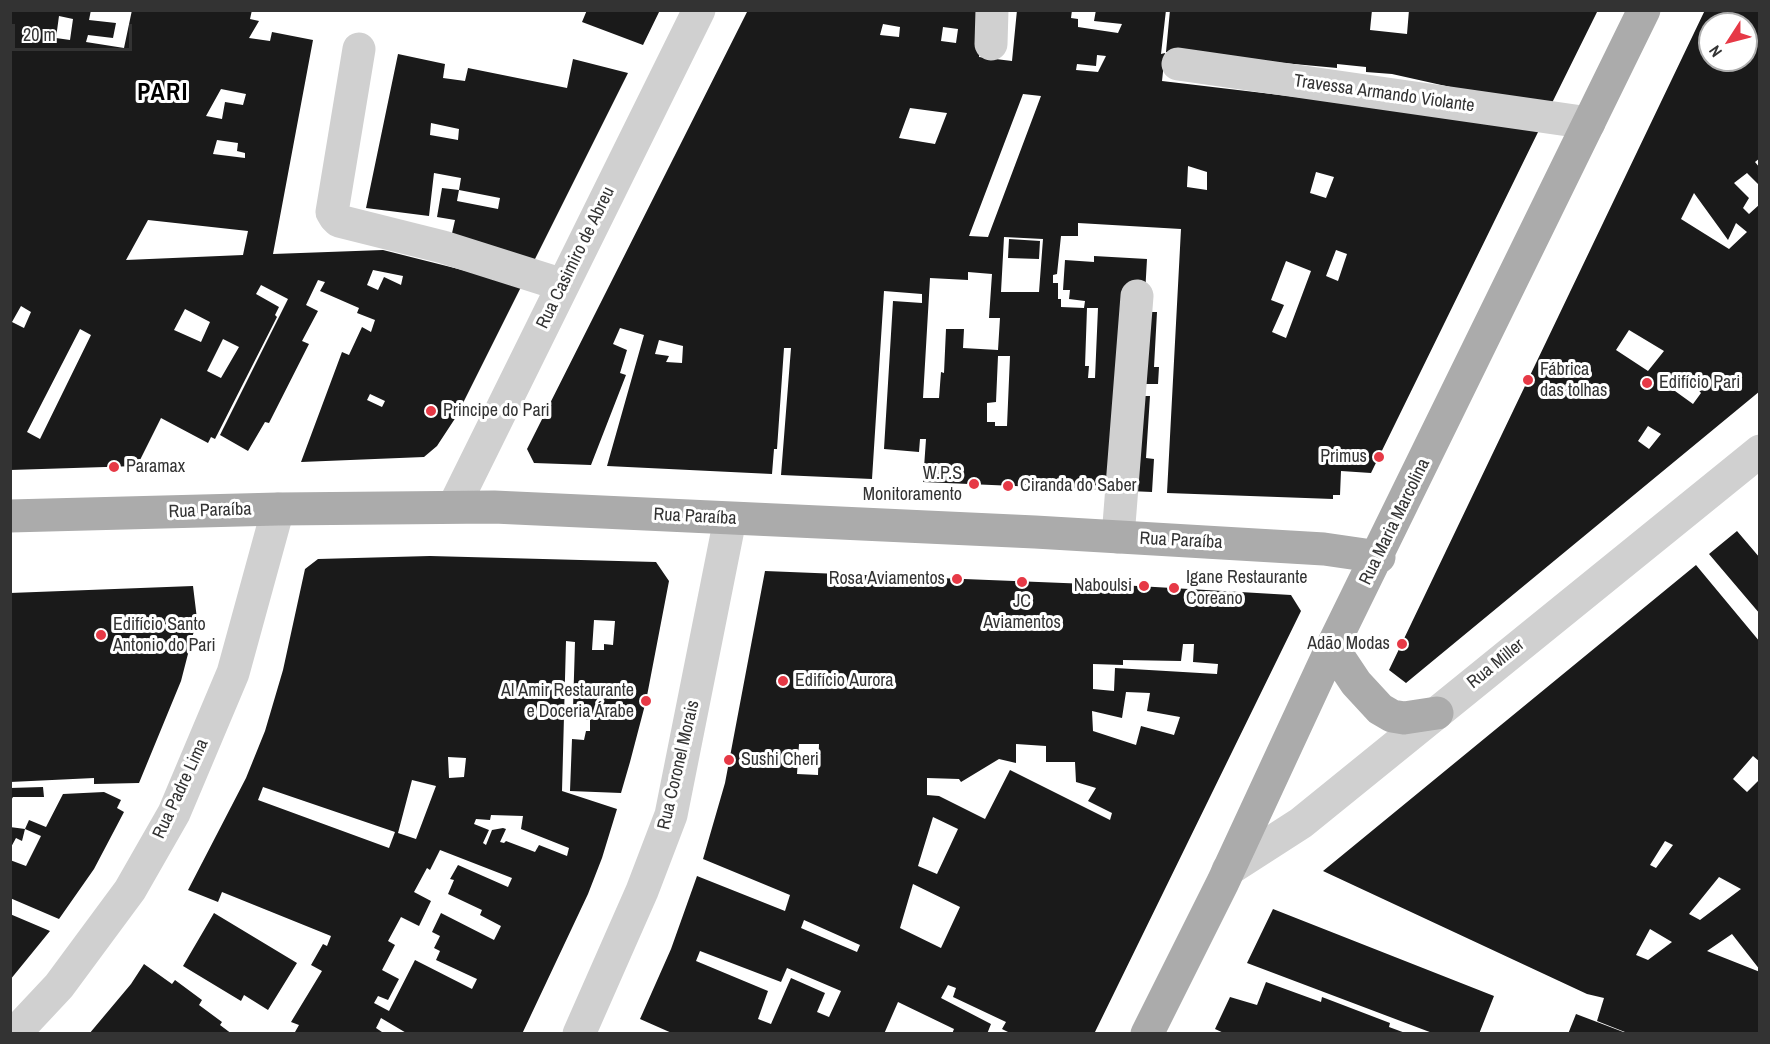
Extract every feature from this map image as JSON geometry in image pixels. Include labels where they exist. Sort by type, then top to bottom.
[{"type":"main road","name":"Rua Maria Marcolina","points":[[1147,1034],[1228,870],[1332,647],[1379,556],[1644,10]]},
{"type":"main road","name":"Rua Paraíba","points":[[10,516],[454,506],[1118,537],[1324,549],[1379,556]]},
{"type":"main road","points":[[1332,647],[1356,683],[1380,710],[1392,716],[1404,718],[1437,712]]},
{"type":"street","name":"Rua Casimiro de Abreu","points":[[454,506],[699,10]]},
{"type":"street","points":[[991,44],[992,10]]},
{"type":"street","points":[[359,49],[332,212],[335,217],[339,221],[442,247],[563,285]]},
{"type":"street","name":"Travessa Armando Violante","points":[[1178,64],[1590,123]]},
{"type":"street","points":[[1118,537],[1137,296]]},
{"type":"street","name":"Rua Miller","points":[[1228,870],[1301,823],[1760,451]]},
{"type":"street","name":"Rua Padre Lima","points":[[14,1034],[59,986],[130,890],[174,813],[233,674],[278,509]]},
{"type":"street","name":"Rua Coronel Morais","points":[[579,1034],[642,891],[671,815],[730,519]]},
{"type":"building","points":[[10,10],[91,10],[89,20],[116,23],[113,38],[88,35],[86,42],[124,48],[132,10],[252,10],[250,19],[259,21],[249,38],[270,41],[272,32],[313,40],[273,254],[383,250],[522,285],[456,417],[437,446],[424,457],[301,462],[342,352],[349,355],[362,327],[371,332],[375,320],[357,313],[359,308],[320,291],[325,282],[318,280],[306,305],[318,311],[302,341],[309,344],[269,423],[265,422],[248,451],[220,435],[288,299],[261,285],[256,294],[279,307],[275,315],[277,317],[215,439],[211,437],[208,443],[161,418],[137,466],[10,470]],"holes":[[[59,16],[73,19],[70,40],[56,38]],[[221,89],[246,94],[243,105],[225,102],[222,119],[206,116]],[[217,140],[238,143],[237,151],[245,153],[245,158],[213,154]],[[148,220],[248,231],[243,255],[126,260]],[[373,270],[403,276],[401,285],[384,277],[378,290],[367,285]],[[21,306],[31,312],[24,328],[12,322]],[[185,309],[210,322],[201,342],[174,330]],[[80,329],[91,335],[40,439],[27,432]],[[223,339],[239,347],[221,378],[207,371]],[[370,394],[385,401],[382,407],[367,400]]]},
{"type":"building","points":[[587,10],[660,10],[643,45],[582,22]]},
{"type":"building","points":[[748,10],[986,10],[979,57],[1012,61],[1017,10],[1072,10],[1071,18],[1078,19],[1078,27],[1118,33],[1122,24],[1094,21],[1096,10],[1166,10],[1161,54],[1165,53],[1162,81],[1541,126],[1371,473],[1341,471],[1340,495],[1333,495],[1333,499],[1167,493],[1181,229],[1078,223],[1078,236],[1061,236],[1057,274],[1053,275],[1053,283],[1058,283],[1058,299],[1061,299],[1061,307],[1084,308],[1085,301],[1069,299],[1070,290],[1063,290],[1065,260],[1094,262],[1094,256],[1147,259],[1144,312],[1157,312],[1154,367],[1159,367],[1158,384],[1143,384],[1143,396],[1150,396],[1146,458],[1154,459],[1152,492],[923,482],[926,439],[920,439],[919,452],[884,449],[893,301],[922,303],[922,294],[884,291],[872,479],[781,475],[791,348],[784,348],[777,449],[774,449],[772,474],[607,466],[644,335],[620,328],[613,344],[627,350],[620,373],[626,375],[591,465],[534,463],[527,449]],"holes":[[[883,24],[900,27],[899,37],[880,35]],[[943,27],[958,29],[956,43],[941,41]],[[1097,55],[1106,56],[1098,72],[1076,70],[1077,64],[1096,66]],[[1023,94],[1041,96],[988,237],[969,236]],[[910,108],[947,113],[935,144],[899,138]],[[1188,166],[1207,172],[1207,190],[1187,187]],[[1316,172],[1334,177],[1326,198],[1310,193]],[[1004,237],[1043,239],[1039,292],[1001,292]],[[1336,250],[1347,254],[1338,281],[1326,276]],[[1286,261],[1311,271],[1286,338],[1272,332],[1284,305],[1271,300]],[[968,272],[992,274],[989,318],[1000,318],[998,350],[963,348],[964,329],[946,329],[944,373],[941,372],[939,398],[923,398],[930,278],[968,280]],[[1087,308],[1098,308],[1095,378],[1088,378],[1089,366],[1085,366]],[[659,340],[683,346],[682,363],[666,362],[669,356],[655,354]],[[998,356],[1010,356],[1007,426],[995,426],[995,422],[987,422],[987,403],[996,402]]]},
{"type":"building","points":[[1170,10],[1372,10],[1370,30],[1407,34],[1409,10],[1598,10],[1549,109],[1392,74],[1366,72],[1366,67],[1337,64],[1337,68],[1166,52]]},
{"type":"building","points":[[1705,10],[1760,10],[1760,158],[1755,162],[1760,168],[1760,186],[1747,173],[1734,183],[1749,198],[1743,208],[1749,214],[1760,204],[1760,391],[1406,683],[1389,670],[1698,25],[1698,72],[1758,72],[1758,12],[1704,12]],"holes":[[[1694,193],[1728,240],[1736,223],[1747,232],[1729,249],[1681,219]],[[1629,330],[1664,351],[1648,371],[1616,350]],[[1686,375],[1701,393],[1693,404],[1675,391]],[[1648,426],[1661,434],[1649,449],[1638,441]]]},
{"type":"building","points":[[398,54],[445,64],[443,78],[465,81],[468,68],[567,88],[573,59],[628,73],[532,265],[450,242],[455,220],[437,217],[442,188],[459,190],[461,178],[434,173],[429,216],[366,208]],"holes":[[[431,123],[459,129],[458,140],[430,135]],[[459,190],[500,198],[498,209],[457,201]]]},
{"type":"building","points":[[1009,239],[1040,241],[1039,259],[1008,258]]},
{"type":"building","points":[[1737,531],[1760,558],[1760,614],[1709,554]]},
{"type":"building","points":[[430,556],[656,562],[669,581],[646,701],[621,793],[570,791],[572,739],[584,740],[586,731],[590,731],[590,719],[586,720],[586,710],[573,709],[575,642],[566,641],[562,791],[617,809],[588,894],[522,1034],[408,1034],[381,1018],[376,1028],[385,1034],[297,1034],[295,1032],[299,1025],[291,1022],[322,971],[311,965],[323,944],[327,946],[331,936],[222,892],[218,902],[188,890],[246,778],[265,731],[283,670],[305,569],[318,559]],"holes":[[[594,620],[615,621],[613,645],[604,644],[604,650],[592,650]],[[448,757],[466,758],[464,777],[449,778]],[[412,780],[436,786],[416,839],[398,833]],[[263,787],[395,832],[389,848],[258,800]],[[491,815],[523,816],[521,829],[569,848],[567,856],[539,845],[535,852],[506,841],[500,842],[506,829],[503,828],[492,830],[486,845],[483,843],[489,830],[474,824],[476,819],[490,820]],[[440,850],[512,878],[508,887],[458,865],[450,879],[454,880],[448,894],[482,910],[480,915],[501,926],[494,940],[441,913],[432,932],[440,936],[434,948],[440,951],[436,960],[477,979],[472,989],[415,960],[389,1011],[374,1003],[378,996],[388,1000],[399,979],[382,970],[395,945],[388,941],[401,917],[419,926],[431,901],[414,892],[427,868],[430,870]]]},
{"type":"building","points":[[1696,565],[1760,642],[1760,762],[1753,756],[1733,779],[1747,792],[1760,779],[1760,970],[1732,934],[1707,951],[1760,972],[1760,1034],[1630,1034],[1597,1021],[1604,998],[1587,994],[1323,871]],"holes":[[[1665,841],[1673,845],[1656,868],[1650,865]],[[1719,877],[1741,889],[1700,920],[1689,914]],[[1650,929],[1672,942],[1648,960],[1636,955]]]},
{"type":"building","points":[[765,571],[1138,586],[1291,595],[1301,611],[1094,1034],[1012,1034],[1002,1029],[1006,1022],[953,997],[956,988],[948,985],[941,998],[991,1024],[987,1034],[952,1034],[954,1029],[898,1002],[884,1034],[674,1034],[640,1019],[671,949],[697,876],[785,911],[790,895],[703,859],[725,783]],"holes":[[[1183,644],[1194,644],[1193,662],[1218,664],[1217,674],[1115,668],[1114,691],[1093,689],[1093,664],[1123,665],[1123,660],[1181,661]],[[1126,692],[1150,693],[1147,711],[1180,717],[1174,735],[1141,726],[1136,745],[1093,731],[1092,711],[1122,718]],[[799,744],[819,744],[818,775],[797,774]],[[1016,744],[1046,746],[1046,762],[1075,762],[1076,782],[1096,788],[1088,801],[1112,813],[1110,820],[1010,770],[985,819],[939,796],[927,795],[927,778],[959,779],[961,782],[999,759],[1016,763]],[[933,817],[958,829],[937,874],[918,866]],[[913,884],[960,907],[941,948],[900,928]],[[804,920],[860,945],[857,952],[801,928]],[[700,951],[781,982],[787,968],[841,991],[829,1017],[817,1012],[825,993],[791,978],[771,1024],[758,1019],[768,991],[696,961]]]},
{"type":"building","points":[[193,586],[197,619],[181,681],[139,783],[94,784],[94,778],[10,782],[10,593]]},
{"type":"building","points":[[43,787],[44,797],[13,797],[10,802],[10,788]]},
{"type":"building","points":[[104,792],[121,800],[117,808],[124,812],[94,869],[59,919],[10,898],[10,860],[26,866],[41,836],[25,829],[29,820],[46,827],[63,794]]},
{"type":"building","points":[[10,827],[25,829],[22,841],[16,838],[10,849]]},
{"type":"building","points":[[1273,909],[1494,996],[1479,1034],[1435,1034],[1247,963]]},
{"type":"building","points":[[214,913],[297,963],[268,1010],[244,995],[241,1001],[183,966]]},
{"type":"building","points":[[10,914],[50,931],[10,980]]},
{"type":"building","points":[[144,964],[172,984],[175,980],[202,1000],[199,1005],[222,1022],[220,1025],[232,1034],[89,1034],[131,984]]},
{"type":"building","points":[[1266,982],[1321,1002],[1322,997],[1390,1023],[1389,1027],[1408,1034],[1226,1034],[1215,1029],[1230,997],[1257,1005]]},
{"type":"building","points":[[1576,1014],[1626,1033],[1626,1034],[1568,1034]]},
{"type":"place","name":"Fábrica das tolhas","points":[[1528,380]]},
{"type":"place","name":"Edifício Pari","points":[[1647,383]]},
{"type":"place","name":"Principe do Pari","points":[[431,411]]},
{"type":"place","name":"Primus","points":[[1379,457]]},
{"type":"place","name":"Paramax","points":[[114,467]]},
{"type":"place","name":"W.P.S Monitoramento","points":[[974,484]]},
{"type":"place","name":"Ciranda do Saber","points":[[1008,486]]},
{"type":"place","name":"Rosa Aviamentos","points":[[957,579]]},
{"type":"place","name":"JC Aviamentos","points":[[1022,582]]},
{"type":"place","name":"Naboulsi","points":[[1144,586]]},
{"type":"place","name":"Igane Restaurante Coreano","points":[[1174,588]]},
{"type":"place","name":"Edifício Santo Antonio do Pari","points":[[101,635]]},
{"type":"place","name":"Adão Modas","points":[[1402,644]]},
{"type":"place","name":"Edifício Aurora","points":[[783,681]]},
{"type":"place","name":"Al Amir Restaurante e Doceria Árabe","points":[[646,701]]},
{"type":"place","name":"Sushi Cheri","points":[[729,760]]},
{"type":"district","name":"PARI","points":[[163,94]]}]
